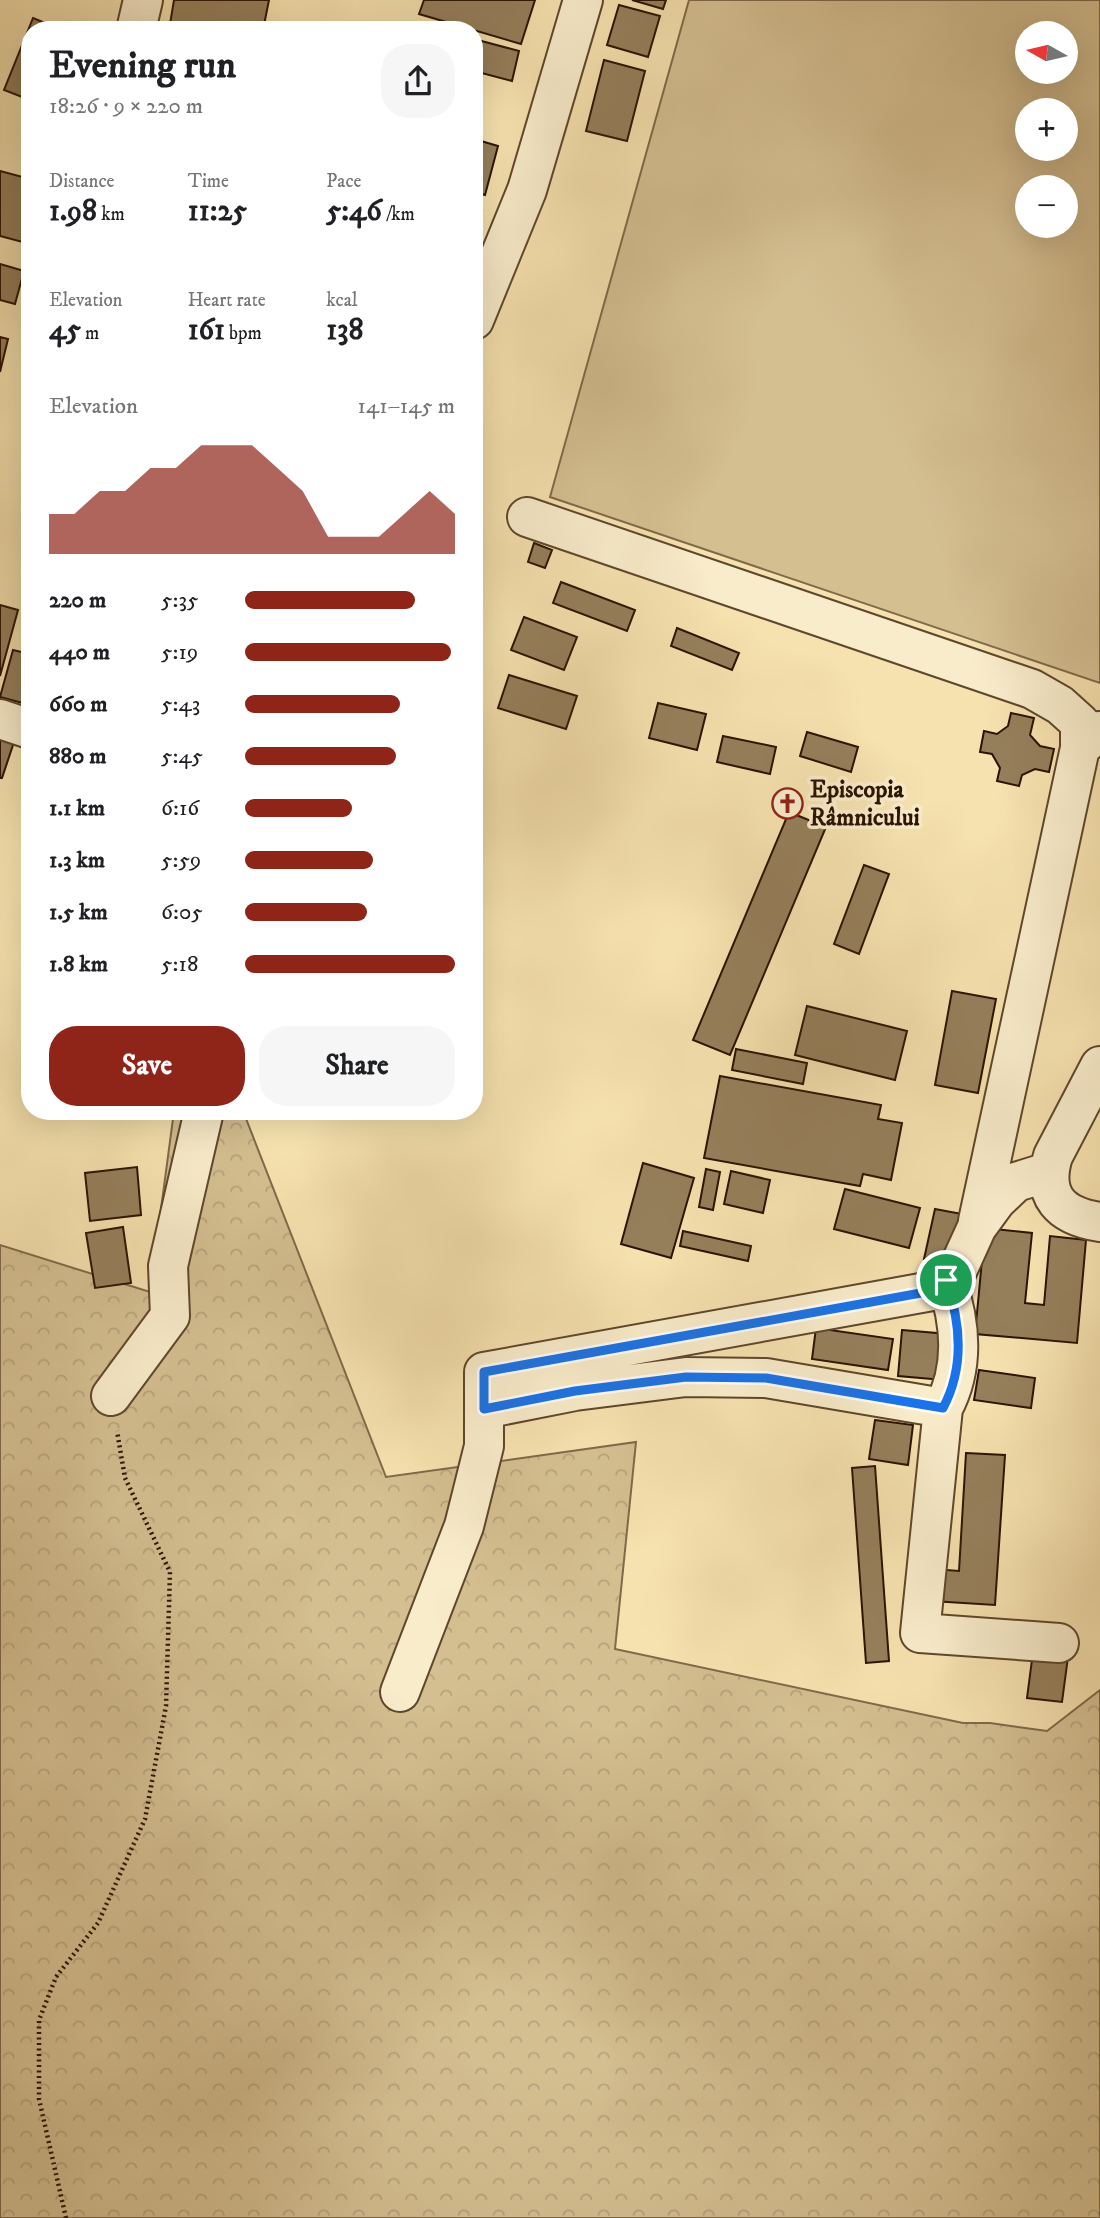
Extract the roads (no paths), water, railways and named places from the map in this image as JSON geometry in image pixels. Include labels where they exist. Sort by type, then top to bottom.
[{"type":"street","points":[[138,21],[143,0]]},
{"type":"street","points":[[483,298],[527,190],[583,0]]},
{"type":"street","points":[[400,1692],[464,1526],[484,1446],[484,1372],[932,1291],[957,1272],[976,1227],[1090,739],[1080,723],[1060,705],[1032,689],[527,517]]},
{"type":"street","points":[[0,719],[21,726]]},
{"type":"street","points":[[1100,1066],[1053,1156],[1048,1172],[1050,1191],[1064,1211],[1100,1222]]},
{"type":"street","points":[[111,1396],[170,1316],[168,1266],[202,1120]]},
{"type":"street","points":[[976,1227],[996,1201],[1016,1182],[1048,1172]]},
{"type":"street","points":[[946,1280],[958,1314],[959,1346],[954,1387],[943,1408],[920,1633],[1059,1643]]},
{"type":"street","points":[[484,1409],[575,1391],[686,1377],[766,1378],[943,1408]]},
{"type":"place","name":"Episcopia Râmnicului","points":[[787,804]]}]
